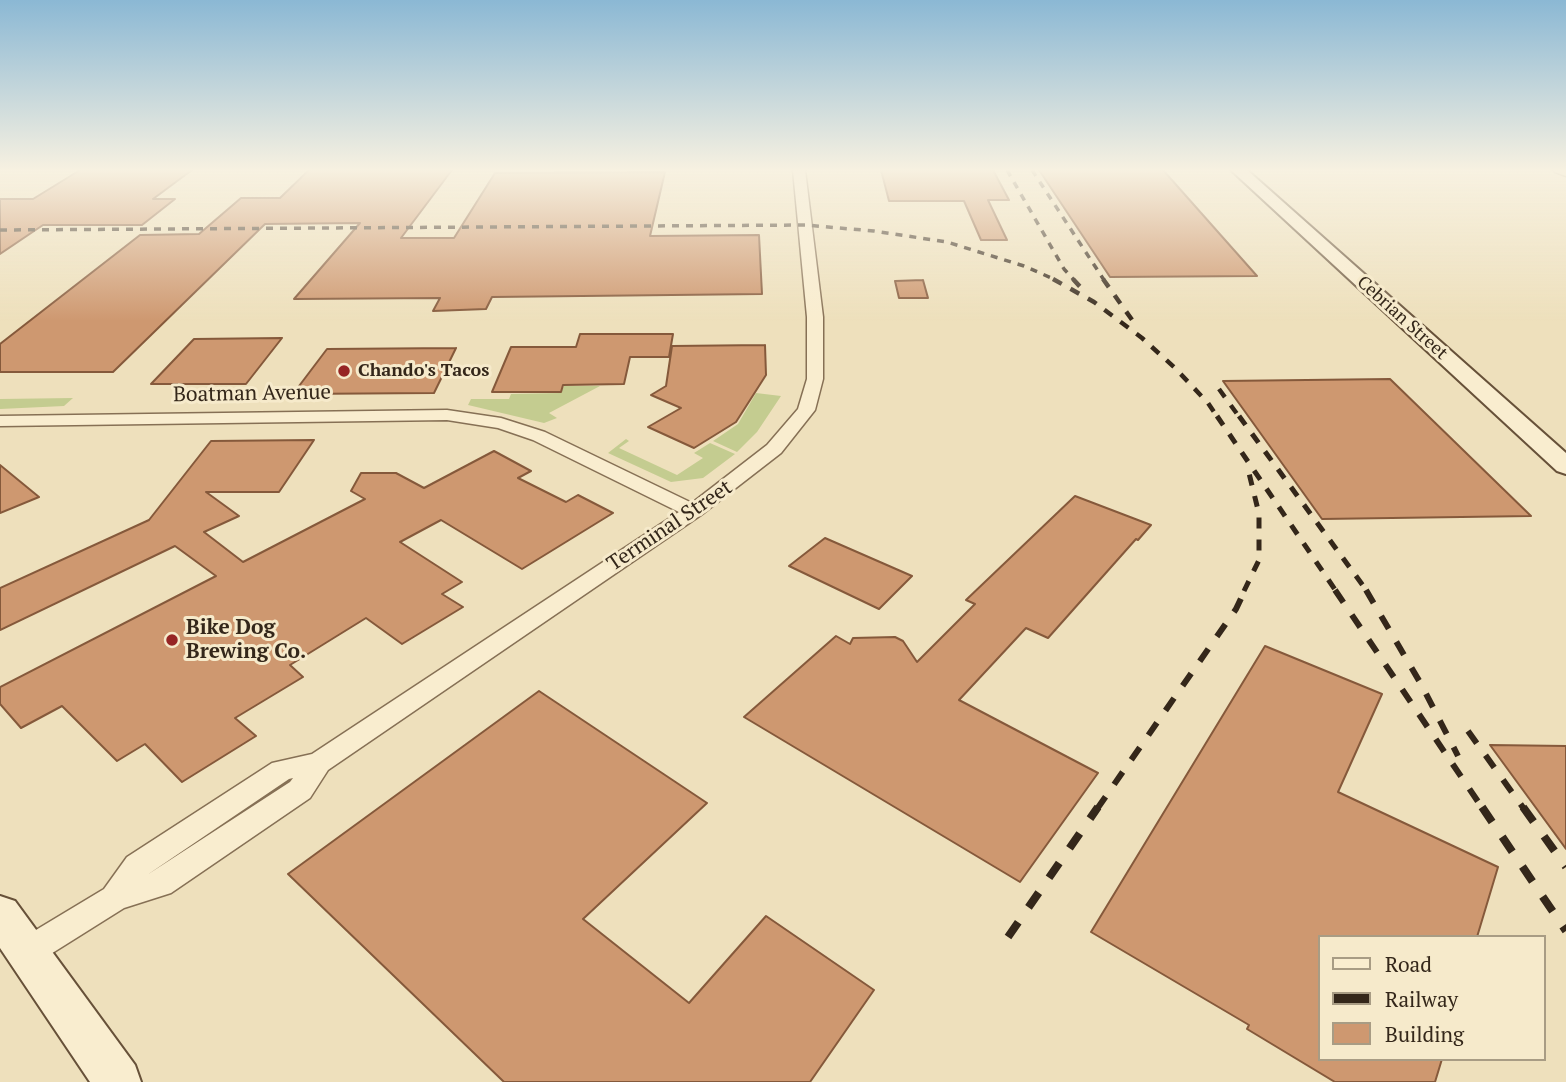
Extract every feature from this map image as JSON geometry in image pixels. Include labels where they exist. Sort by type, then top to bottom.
[{"type":"street","name":"Terminal Street","points":[[27,952],[115,898],[160,884],[300,790],[319,763],[694,511],[774,449],[806,410],[812,394],[815,317],[804,220]]},
{"type":"street","name":"Cebrian Street","points":[[1294,220],[1566,466]]},
{"type":"street","name":"Boatman Avenue","points":[[0,421],[447,415],[501,423],[539,436],[694,511]]},
{"type":"street","points":[[0,914],[117,1082]]},
{"type":"green space","points":[[564,386],[600,386],[549,413],[557,418],[544,423],[468,405],[471,399],[509,399],[511,394],[560,393]]},
{"type":"green space","points":[[756,393],[781,396],[757,432],[737,452],[713,441],[738,424]]},
{"type":"green space","points":[[73,398],[64,406],[0,409],[0,399]]},
{"type":"green space","points":[[626,439],[629,441],[619,448],[677,475],[703,458],[694,453],[710,443],[735,454],[703,478],[671,482],[608,453]]},
{"type":"building","points":[[0,220],[148,220],[142,225],[43,225],[0,254]]},
{"type":"building","points":[[215,220],[414,220],[401,238],[454,238],[465,220],[654,220],[650,236],[759,235],[762,294],[492,297],[486,309],[433,311],[440,298],[294,299],[360,223],[265,224],[113,372],[0,372],[0,344],[140,235],[199,234]]},
{"type":"building","points":[[972,220],[998,220],[1007,240],[981,240]]},
{"type":"building","points":[[1073,220],[1208,220],[1257,276],[1110,277]]},
{"type":"building","points":[[923,280],[928,298],[899,298],[895,281]]},
{"type":"building","points":[[580,334],[673,334],[669,357],[630,357],[624,384],[563,385],[561,392],[492,392],[511,347],[576,347]]},
{"type":"building","points":[[282,338],[246,384],[151,384],[194,339]]},
{"type":"building","points":[[765,345],[766,375],[736,422],[694,448],[648,427],[681,408],[651,395],[666,386],[672,346]]},
{"type":"building","points":[[456,348],[434,393],[293,394],[327,349]]},
{"type":"building","points":[[1390,379],[1531,516],[1322,519],[1223,381]]},
{"type":"building","points":[[314,440],[279,492],[206,492],[239,516],[204,532],[243,562],[365,499],[351,491],[361,473],[396,473],[424,488],[494,451],[531,471],[518,478],[566,502],[578,495],[613,513],[522,569],[441,520],[400,542],[462,582],[442,594],[463,607],[402,644],[366,618],[290,665],[303,677],[235,718],[256,736],[182,782],[145,744],[117,761],[62,706],[21,728],[0,704],[0,687],[216,576],[175,546],[0,630],[0,588],[149,520],[211,441]]},
{"type":"building","points":[[0,465],[39,497],[0,513]]},
{"type":"building","points":[[1075,496],[1151,525],[1048,638],[1026,628],[959,700],[1098,773],[1020,882],[744,717],[836,636],[850,644],[853,638],[895,637],[903,641],[917,662],[975,604],[966,600]]},
{"type":"building","points":[[825,538],[912,576],[879,609],[789,566]]},
{"type":"building","points":[[1265,646],[1382,694],[1338,792],[1498,867],[1478,935],[1318,935],[1318,1061],[1441,1061],[1435,1082],[1335,1082],[1247,1029],[1249,1025],[1091,932]]},
{"type":"building","points":[[539,691],[707,803],[583,919],[689,1003],[766,916],[874,990],[810,1082],[504,1082],[288,874]]},
{"type":"building","points":[[1490,745],[1566,746],[1566,849]]},
{"type":"railway","points":[[1036,220],[1064,269],[1074,280]]},
{"type":"railway","points":[[1065,220],[1104,280]]},
{"type":"railway","points":[[0,230],[805,225],[874,231],[947,242],[1024,266],[1056,280]]},
{"type":"railway","points":[[1053,279],[1094,302],[1142,338],[1175,368],[1208,403],[1218,418]]},
{"type":"railway","points":[[1073,279],[1084,291]]},
{"type":"railway","points":[[1103,279],[1135,324]]},
{"type":"railway","points":[[1219,389],[1240,418]]},
{"type":"railway","points":[[1217,416],[1336,591]]},
{"type":"railway","points":[[1239,416],[1367,591]]},
{"type":"railway","points":[[1244,591],[1259,560],[1259,514],[1248,469]]},
{"type":"railway","points":[[1097,809],[1236,609],[1245,590]]},
{"type":"railway","points":[[1335,590],[1483,809]]},
{"type":"railway","points":[[1366,590],[1421,684],[1458,756]]},
{"type":"railway","points":[[1468,731],[1524,809]]},
{"type":"railway","points":[[1008,937],[1098,807]]},
{"type":"railway","points":[[1482,807],[1566,931]]},
{"type":"railway","points":[[1523,807],[1566,867]]},
{"type":"place","name":"Chando's Tacos","points":[[344,371]]},
{"type":"place","name":"Bike Dog Brewing Co.","points":[[172,640]]}]
